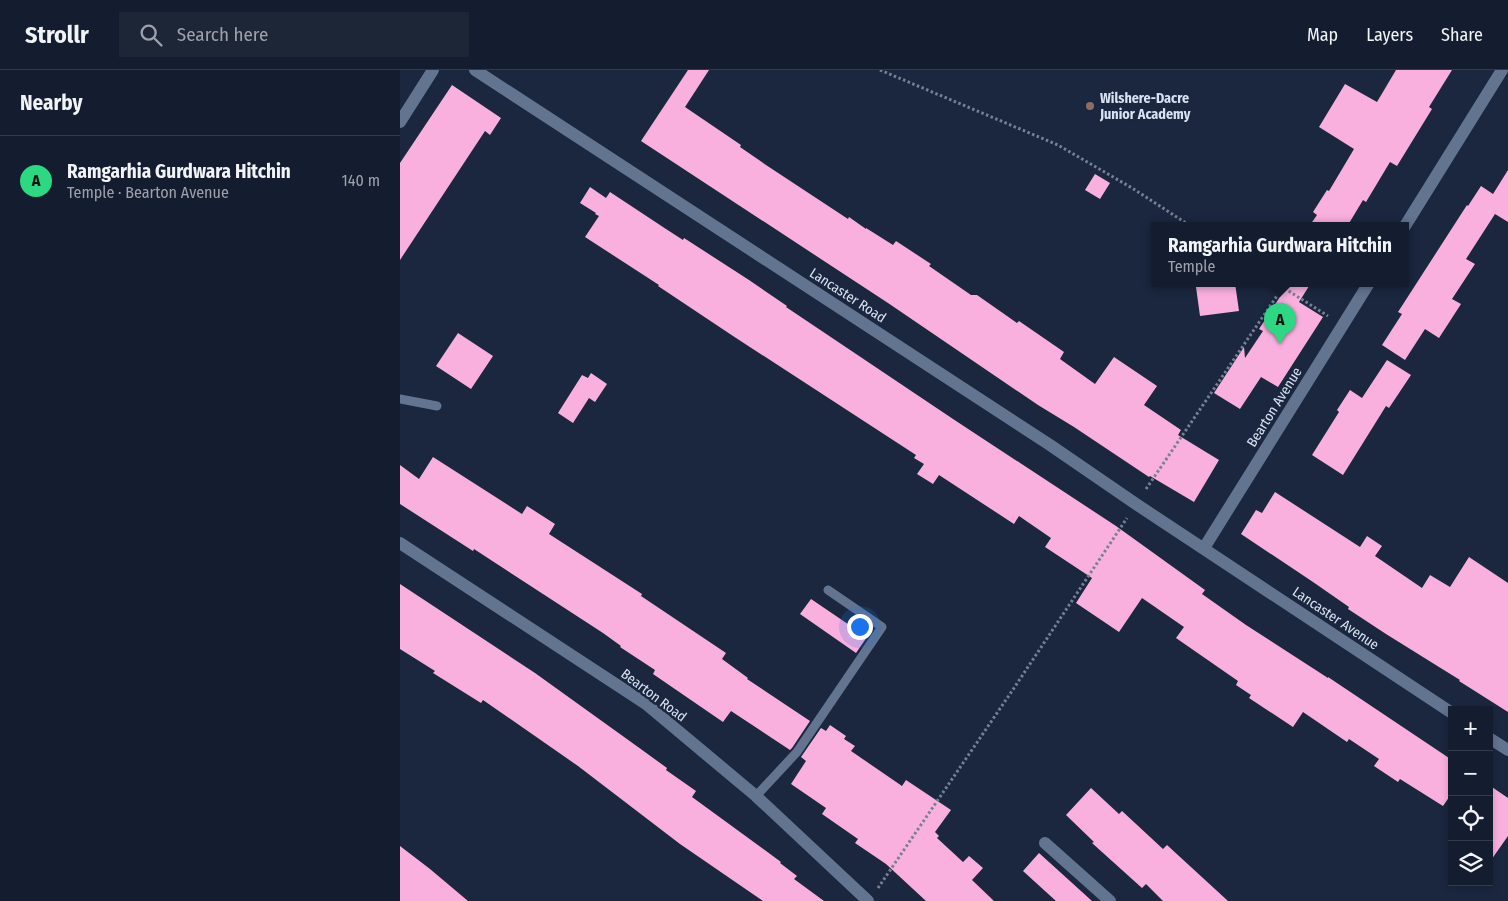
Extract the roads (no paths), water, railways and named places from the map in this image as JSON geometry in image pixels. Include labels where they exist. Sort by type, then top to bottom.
[{"type":"street","points":[[400,122],[433,70]]},
{"type":"street","name":"Lancaster Road","points":[[474,70],[1050,444],[1136,504],[1204,548]]},
{"type":"street","points":[[1407,222],[1502,70]]},
{"type":"street","name":"Bearton Avenue","points":[[1204,548],[1367,287]]},
{"type":"street","name":"Bearton Road","points":[[400,542],[646,704],[872,897]]},
{"type":"street","name":"Lancaster Avenue","points":[[1204,548],[1448,710]]},
{"type":"street","points":[[1493,741],[1508,750]]},
{"type":"street","points":[[1044,843],[1110,901]]},
{"type":"lane","points":[[400,399],[437,406]]},
{"type":"lane","points":[[756,796],[797,752],[882,627],[828,590]]},
{"type":"place","name":"Wilshere-Dacre Junior Academy","points":[[1090,106]]},
{"type":"place","name":"Ramgarhia Gurdwara Hitchin","points":[[1280,344]]}]
